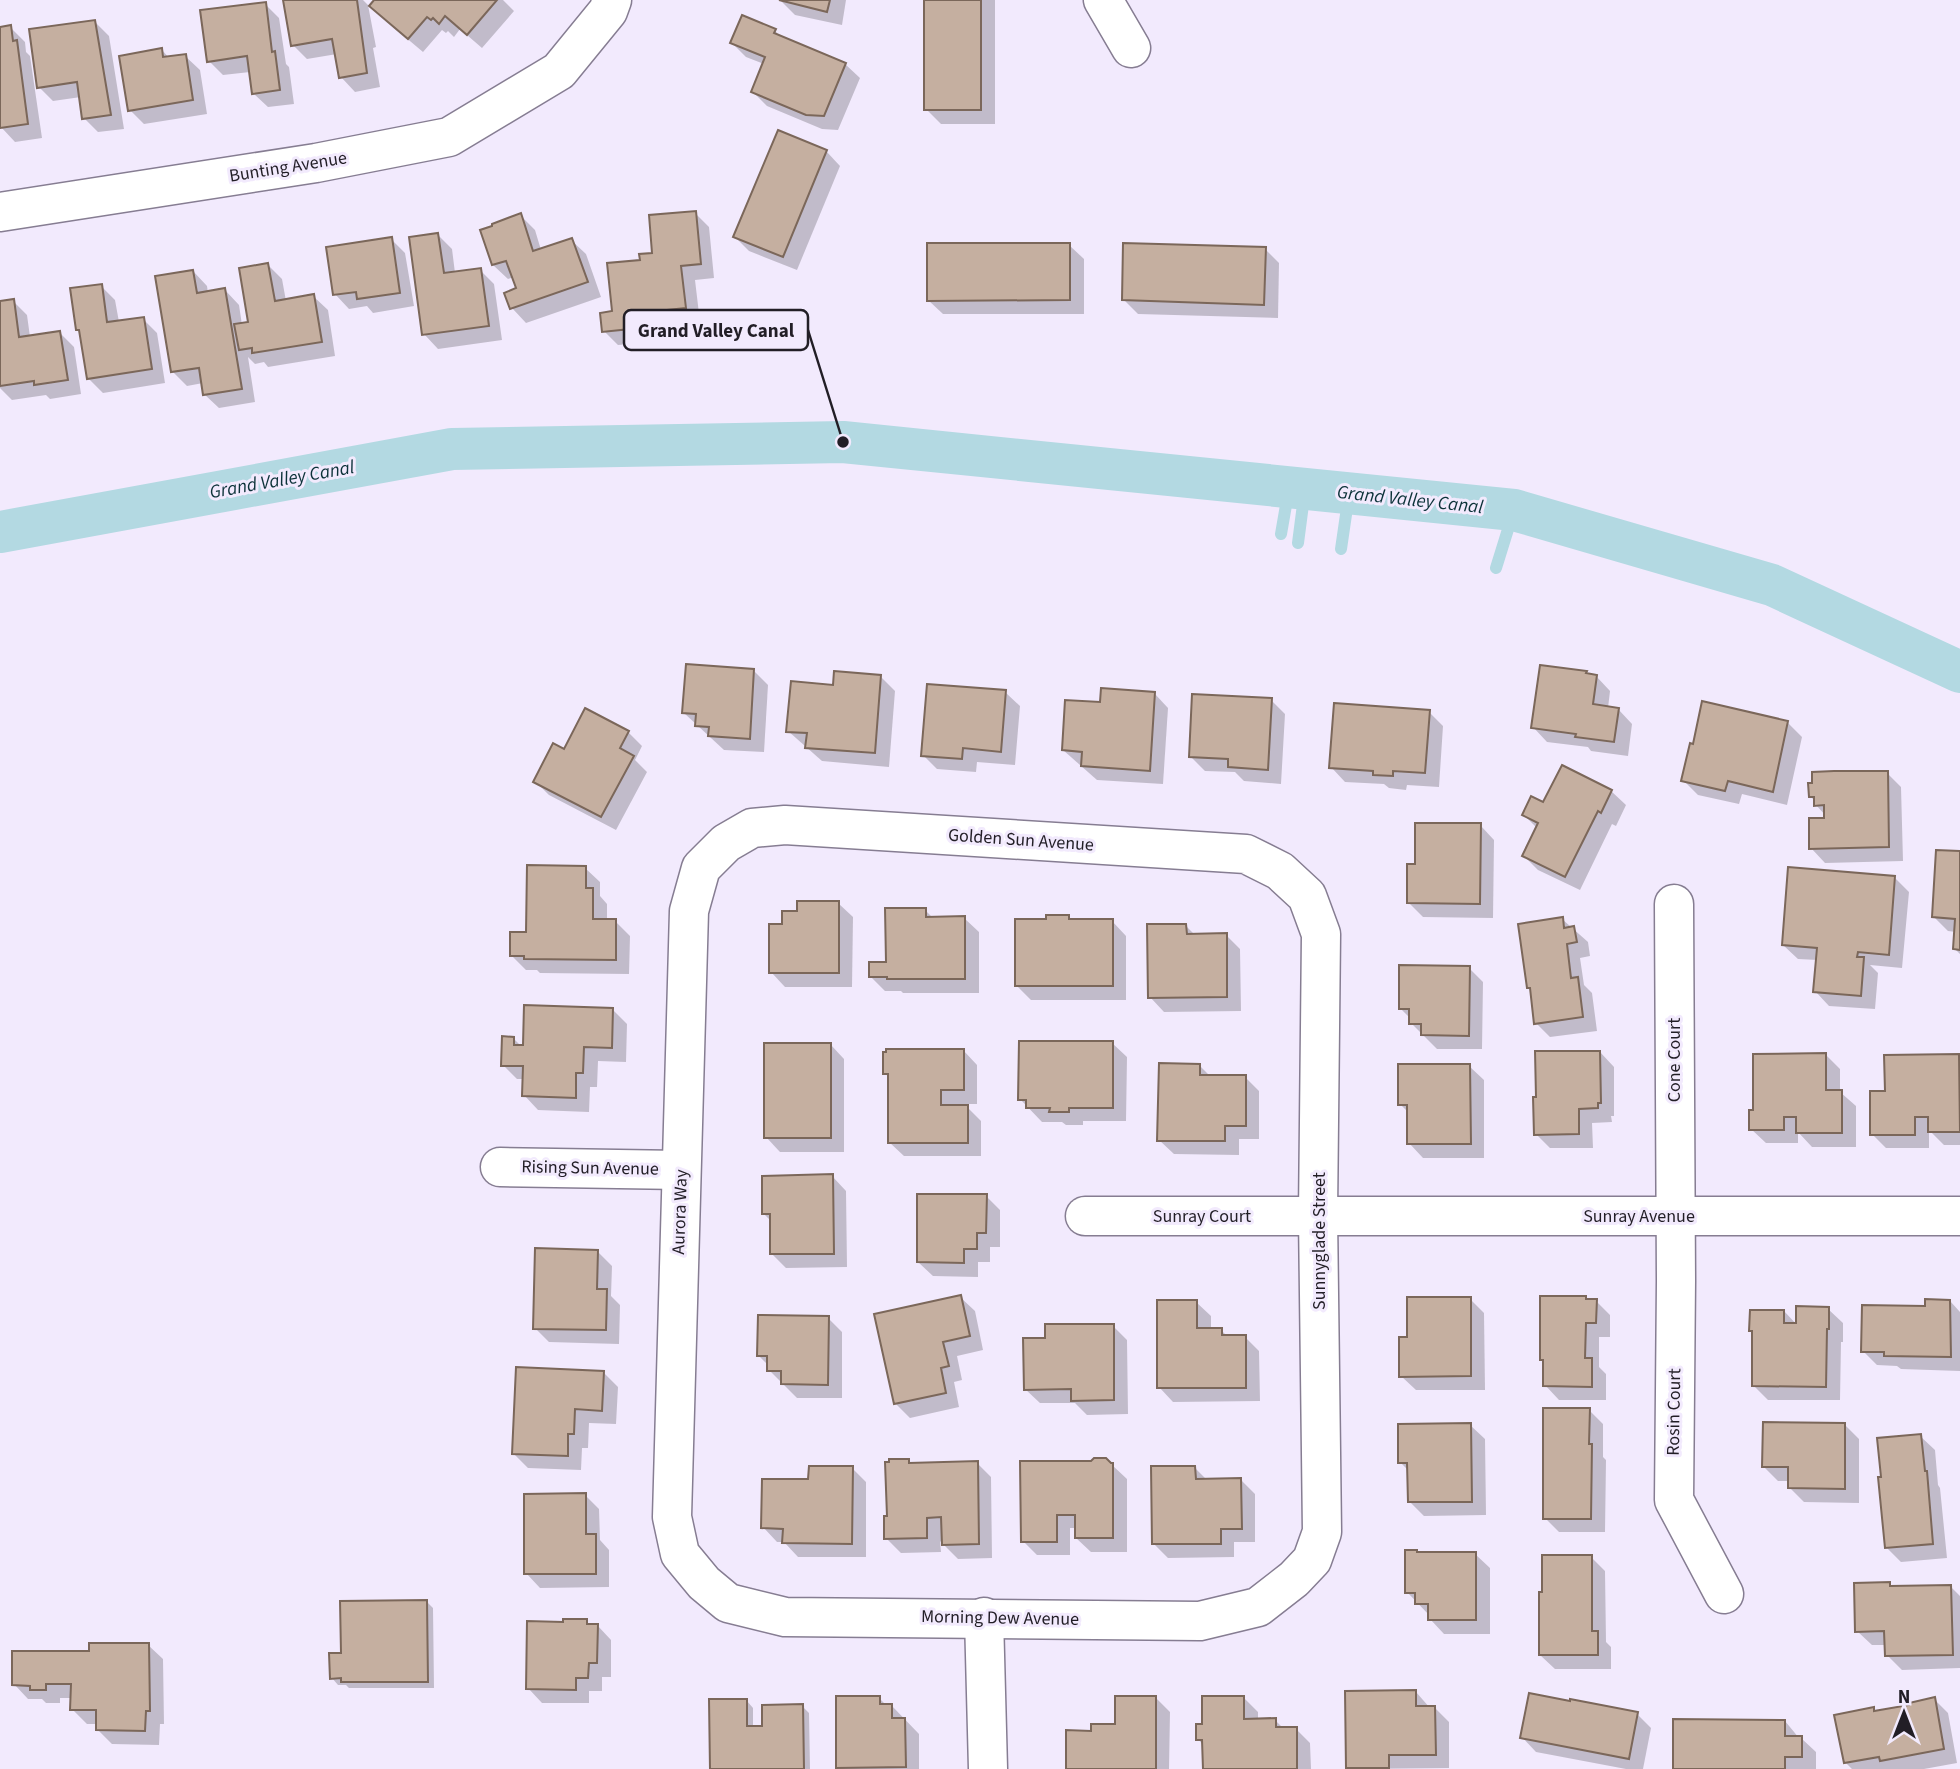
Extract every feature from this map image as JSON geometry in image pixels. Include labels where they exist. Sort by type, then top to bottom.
[{"type":"street","name":"Bunting Avenue","points":[[0,212],[316,163],[449,137],[559,71],[608,11],[612,0]]},
{"type":"street","points":[[1102,0],[1131,48]]},
{"type":"street","name":"Golden Sun Avenue","points":[[726,843],[752,828],[785,825],[1246,854],[1280,871],[1307,896]]},
{"type":"street","name":"Aurora Way","points":[[704,1583],[680,1554],[672,1517],[681,1170],[689,911],[701,868],[726,843]]},
{"type":"street","name":"Sunnyglade Street","points":[[1294,1579],[1312,1560],[1322,1532],[1318,1215],[1321,934],[1307,896]]},
{"type":"street","name":"Cone Court","points":[[1674,904],[1675,1216]]},
{"type":"street","name":"Rising Sun Avenue","points":[[500,1167],[681,1170]]},
{"type":"street","name":"Sunray Court","points":[[1085,1216],[1318,1215]]},
{"type":"street","name":"Sunray Avenue","points":[[1318,1215],[1960,1216]]},
{"type":"street","name":"Rosin Court","points":[[1675,1216],[1674,1500],[1724,1594]]},
{"type":"street","name":"Morning Dew Avenue","points":[[704,1583],[728,1603],[785,1617],[1200,1621],[1258,1607],[1294,1579]]},
{"type":"street","points":[[984,1618],[988,1769]]},
{"type":"building","points":[[283,0],[357,0],[367,73],[339,78],[332,39],[291,46]]},
{"type":"building","points":[[374,0],[497,0],[467,35],[445,16],[439,24],[433,18],[431,20],[427,17],[408,39],[369,6]]},
{"type":"building","points":[[779,0],[830,0],[827,12]]},
{"type":"building","points":[[924,0],[981,0],[981,110],[924,110]]},
{"type":"building","points":[[266,2],[280,90],[252,94],[247,56],[207,62],[200,10]]},
{"type":"building","points":[[742,15],[776,29],[774,33],[846,63],[824,116],[806,115],[751,92],[765,57],[730,43]]},
{"type":"building","points":[[95,20],[111,115],[82,119],[77,82],[37,88],[29,29]]},
{"type":"building","points":[[11,25],[13,41],[17,40],[28,124],[0,128],[0,27]]},
{"type":"building","points":[[162,48],[163,57],[186,54],[193,100],[128,111],[119,56]]},
{"type":"building","points":[[778,130],[827,150],[783,257],[733,237]]},
{"type":"building","points":[[696,211],[701,264],[681,266],[686,308],[629,314],[630,329],[602,332],[600,313],[612,311],[607,263],[640,260],[639,254],[652,253],[649,215]]},
{"type":"building","points":[[521,213],[533,251],[572,238],[588,282],[510,309],[504,293],[516,288],[506,261],[492,265],[480,230]]},
{"type":"building","points":[[438,233],[444,273],[481,268],[489,326],[422,335],[409,237]]},
{"type":"building","points":[[392,237],[400,293],[357,299],[356,292],[333,295],[326,247]]},
{"type":"building","points":[[927,243],[1070,243],[1070,300],[927,301]]},
{"type":"building","points":[[1123,243],[1266,247],[1264,305],[1122,300]]},
{"type":"building","points":[[268,263],[275,301],[314,294],[322,342],[252,353],[252,348],[239,350],[234,324],[248,322],[239,268]]},
{"type":"building","points":[[193,270],[197,293],[225,288],[242,389],[203,395],[199,368],[171,372],[155,276]]},
{"type":"building","points":[[102,284],[107,322],[144,317],[152,369],[87,379],[70,288]]},
{"type":"building","points":[[14,299],[19,337],[60,331],[68,380],[0,386],[0,301]]},
{"type":"building","points":[[686,664],[754,669],[750,739],[708,736],[709,727],[695,726],[696,714],[682,713]]},
{"type":"building","points":[[1540,665],[1587,671],[1586,673],[1597,675],[1593,704],[1619,708],[1614,742],[1531,728]]},
{"type":"building","points":[[834,671],[881,675],[875,753],[805,748],[807,733],[786,732],[791,681],[833,685]]},
{"type":"building","points":[[927,684],[1006,690],[1001,752],[963,748],[962,759],[921,756]]},
{"type":"building","points":[[1101,688],[1155,692],[1150,771],[1081,766],[1082,752],[1062,750],[1065,700],[1100,702]]},
{"type":"building","points":[[1192,694],[1272,698],[1268,770],[1228,767],[1228,759],[1189,757]]},
{"type":"building","points":[[1702,701],[1788,721],[1773,792],[1728,781],[1725,791],[1681,781],[1690,743],[1693,744]]},
{"type":"building","points":[[1334,703],[1430,710],[1425,773],[1393,771],[1393,776],[1373,775],[1373,771],[1329,768]]},
{"type":"building","points":[[585,708],[629,731],[620,748],[634,756],[601,817],[533,782],[553,743],[564,749]]},
{"type":"building","points":[[1562,765],[1612,790],[1601,813],[1598,811],[1565,877],[1522,856],[1538,823],[1522,815],[1531,796],[1543,802]]},
{"type":"building","points":[[1888,771],[1889,847],[1809,849],[1809,818],[1824,818],[1824,805],[1814,806],[1814,797],[1809,797],[1808,783],[1812,783],[1812,772]]},
{"type":"building","points":[[1415,823],[1481,823],[1480,904],[1407,903],[1407,864],[1415,864]]},
{"type":"building","points":[[1936,850],[1960,851],[1960,950],[1953,949],[1955,919],[1932,917]]},
{"type":"building","points":[[527,865],[586,866],[586,888],[593,888],[593,919],[616,919],[616,960],[524,959],[524,956],[510,956],[510,932],[526,932]]},
{"type":"building","points":[[1788,867],[1895,876],[1889,955],[1858,952],[1857,957],[1864,957],[1861,996],[1813,992],[1817,948],[1782,945]]},
{"type":"building","points":[[797,901],[839,901],[839,973],[769,973],[769,924],[782,924],[782,911],[797,911]]},
{"type":"building","points":[[885,908],[926,908],[926,917],[965,916],[965,979],[869,977],[869,962],[886,962]]},
{"type":"building","points":[[1046,915],[1069,915],[1069,919],[1113,919],[1113,986],[1015,986],[1015,919],[1046,919]]},
{"type":"building","points":[[1563,917],[1564,928],[1574,926],[1577,942],[1567,944],[1571,978],[1578,977],[1583,1017],[1534,1024],[1518,924]]},
{"type":"building","points":[[1147,924],[1186,924],[1187,934],[1227,933],[1227,997],[1148,998]]},
{"type":"building","points":[[1399,965],[1470,966],[1469,1036],[1421,1035],[1421,1024],[1409,1024],[1409,1009],[1399,1009]]},
{"type":"building","points":[[524,1005],[613,1008],[612,1048],[584,1047],[583,1073],[576,1073],[576,1098],[522,1096],[523,1066],[501,1066],[502,1036],[514,1037],[514,1045],[523,1045]]},
{"type":"building","points":[[1019,1041],[1113,1041],[1113,1108],[1069,1108],[1069,1112],[1049,1112],[1050,1108],[1026,1108],[1026,1100],[1018,1100]]},
{"type":"building","points":[[764,1043],[831,1043],[831,1138],[764,1138]]},
{"type":"building","points":[[886,1049],[964,1049],[964,1090],[941,1090],[941,1105],[968,1105],[968,1143],[888,1143],[888,1074],[883,1074],[883,1052],[886,1052]]},
{"type":"building","points":[[1535,1051],[1600,1051],[1601,1103],[1598,1103],[1598,1108],[1579,1109],[1579,1134],[1534,1135]]},
{"type":"building","points":[[1826,1053],[1826,1090],[1842,1090],[1842,1133],[1796,1133],[1796,1117],[1784,1117],[1784,1130],[1749,1130],[1749,1110],[1753,1110],[1753,1054]]},
{"type":"building","points":[[1959,1054],[1960,1132],[1928,1132],[1928,1117],[1915,1117],[1915,1135],[1870,1135],[1870,1091],[1885,1091],[1884,1055]]},
{"type":"building","points":[[1159,1063],[1200,1064],[1200,1075],[1246,1075],[1246,1126],[1225,1126],[1225,1141],[1157,1141]]},
{"type":"building","points":[[1398,1064],[1470,1064],[1471,1144],[1407,1144],[1407,1105],[1398,1105]]},
{"type":"building","points":[[833,1174],[834,1254],[770,1254],[770,1214],[762,1214],[762,1176]]},
{"type":"building","points":[[917,1194],[987,1194],[986,1233],[977,1233],[977,1249],[964,1249],[964,1263],[917,1262]]},
{"type":"building","points":[[535,1248],[598,1250],[597,1289],[607,1289],[606,1330],[533,1329]]},
{"type":"building","points":[[961,1295],[970,1336],[943,1342],[949,1366],[941,1368],[946,1393],[894,1404],[874,1314]]},
{"type":"building","points":[[1540,1296],[1586,1296],[1586,1299],[1597,1299],[1596,1323],[1586,1323],[1585,1358],[1592,1358],[1592,1387],[1543,1386],[1543,1360],[1540,1360]]},
{"type":"building","points":[[1407,1297],[1471,1297],[1471,1376],[1399,1377],[1399,1337],[1407,1337]]},
{"type":"building","points":[[1925,1299],[1950,1300],[1951,1357],[1884,1356],[1884,1352],[1861,1352],[1862,1305],[1925,1306]]},
{"type":"building","points":[[1157,1300],[1197,1300],[1197,1328],[1222,1328],[1222,1335],[1246,1335],[1246,1388],[1157,1388]]},
{"type":"building","points":[[1796,1306],[1829,1307],[1826,1387],[1752,1386],[1750,1310],[1784,1310],[1784,1323],[1796,1323]]},
{"type":"building","points":[[758,1315],[829,1316],[828,1385],[781,1384],[781,1371],[767,1371],[767,1356],[757,1356]]},
{"type":"building","points":[[1045,1324],[1114,1324],[1114,1400],[1071,1401],[1071,1389],[1024,1390],[1023,1338],[1045,1338]]},
{"type":"building","points":[[516,1367],[604,1371],[602,1411],[575,1409],[574,1434],[568,1434],[568,1456],[512,1454]]},
{"type":"building","points":[[1543,1408],[1590,1408],[1591,1519],[1543,1519]]},
{"type":"building","points":[[1763,1422],[1845,1423],[1845,1489],[1788,1488],[1788,1467],[1762,1467]]},
{"type":"building","points":[[1471,1423],[1472,1502],[1408,1502],[1407,1463],[1398,1463],[1398,1424]]},
{"type":"building","points":[[1921,1434],[1933,1544],[1885,1548],[1877,1438]]},
{"type":"building","points":[[1094,1458],[1106,1458],[1113,1463],[1113,1538],[1075,1538],[1075,1515],[1057,1515],[1057,1542],[1021,1542],[1020,1461],[1091,1461]]},
{"type":"building","points":[[889,1459],[909,1459],[909,1463],[978,1461],[979,1544],[942,1545],[941,1517],[927,1518],[927,1538],[884,1539],[884,1516],[887,1516],[885,1462],[889,1462]]},
{"type":"building","points":[[809,1466],[853,1466],[852,1544],[782,1543],[783,1529],[761,1528],[762,1479],[808,1479]]},
{"type":"building","points":[[1151,1466],[1195,1466],[1196,1479],[1241,1478],[1242,1529],[1221,1529],[1221,1544],[1152,1544]]},
{"type":"building","points":[[586,1493],[586,1534],[596,1534],[596,1574],[524,1574],[524,1494]]},
{"type":"building","points":[[1405,1550],[1476,1552],[1476,1620],[1428,1620],[1428,1604],[1415,1604],[1415,1593],[1405,1593]]},
{"type":"building","points":[[1542,1555],[1592,1555],[1592,1631],[1598,1631],[1598,1655],[1539,1655]]},
{"type":"building","points":[[1890,1582],[1890,1586],[1951,1585],[1953,1655],[1885,1656],[1884,1631],[1855,1632],[1854,1583]]},
{"type":"building","points":[[427,1600],[428,1682],[341,1682],[341,1678],[330,1679],[329,1653],[341,1653],[340,1601]]},
{"type":"building","points":[[563,1619],[587,1619],[587,1624],[598,1624],[597,1663],[589,1663],[588,1678],[576,1678],[576,1690],[526,1689],[527,1621],[563,1622]]},
{"type":"building","points":[[89,1643],[149,1643],[150,1711],[146,1711],[145,1731],[96,1730],[96,1710],[70,1710],[71,1684],[46,1684],[46,1690],[30,1690],[30,1686],[12,1685],[12,1651],[89,1651]]},
{"type":"building","points":[[1416,1690],[1416,1706],[1435,1706],[1436,1755],[1389,1755],[1389,1768],[1346,1768],[1345,1691]]},
{"type":"building","points":[[1529,1693],[1638,1712],[1629,1759],[1520,1738]]},
{"type":"building","points":[[836,1696],[880,1696],[880,1704],[892,1704],[892,1718],[905,1718],[906,1767],[836,1768]]},
{"type":"building","points":[[1115,1696],[1156,1696],[1156,1769],[1066,1769],[1066,1730],[1091,1731],[1091,1724],[1115,1724]]},
{"type":"building","points":[[1202,1696],[1244,1696],[1244,1719],[1276,1718],[1276,1727],[1297,1727],[1297,1769],[1203,1769],[1202,1740],[1196,1740],[1196,1724],[1202,1724]]},
{"type":"building","points":[[1935,1697],[1944,1749],[1880,1761],[1879,1757],[1844,1763],[1834,1715],[1874,1707],[1874,1711],[1909,1705]]},
{"type":"building","points":[[709,1699],[747,1699],[747,1726],[762,1726],[762,1705],[803,1704],[804,1769],[710,1769]]},
{"type":"building","points":[[1673,1719],[1785,1720],[1785,1736],[1802,1736],[1802,1757],[1785,1757],[1785,1769],[1673,1769]]},
{"type":"waterway","name":"Grand Valley Canal","points":[[0,532],[452,449],[843,442],[1514,510],[1772,585],[1960,672]]},
{"type":"waterway","points":[[1281,534],[1289,488]]},
{"type":"waterway","points":[[1298,543],[1305,489]]},
{"type":"waterway","points":[[1341,549],[1349,494]]},
{"type":"waterway","points":[[1496,568],[1514,510]]},
{"type":"place","name":"Grand Valley Canal","points":[[843,442]]}]
